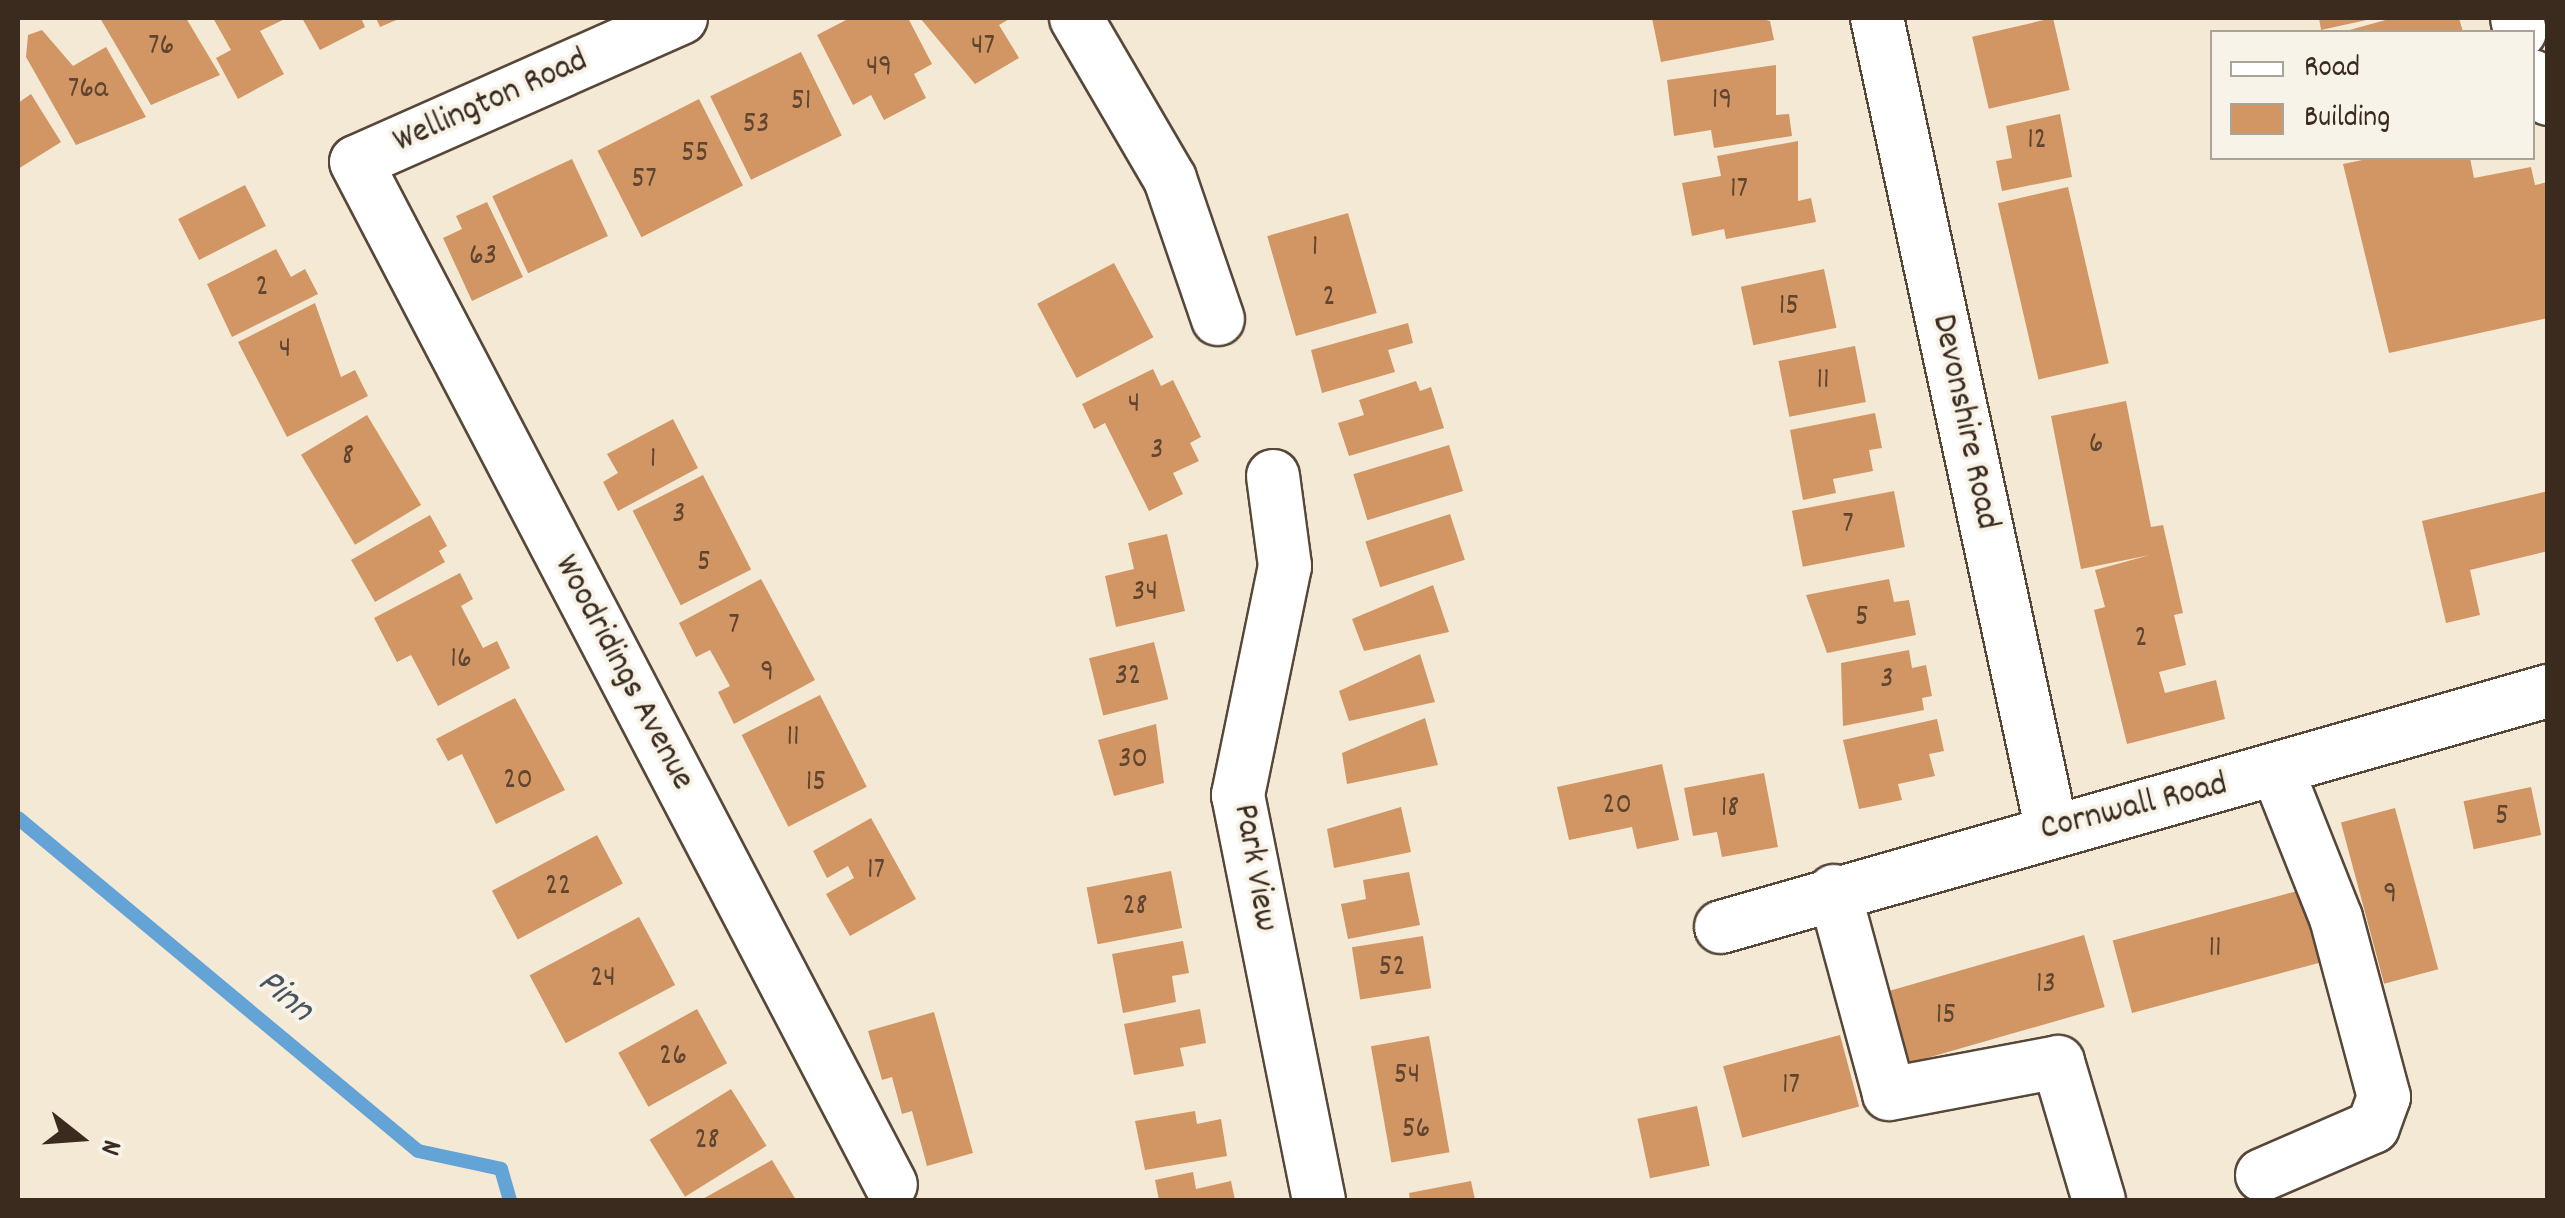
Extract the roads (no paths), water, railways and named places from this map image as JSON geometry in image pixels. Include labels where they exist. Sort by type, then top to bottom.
[{"type":"street","name":"Wellington Road","points":[[356,162],[681,18]]},
{"type":"street","points":[[1076,18],[1170,179],[1218,319]]},
{"type":"street","name":"Devonshire Road","points":[[1877,18],[2052,827]]},
{"type":"street","name":"Woodridings Avenue","points":[[356,162],[891,1185]]},
{"type":"street","name":"Park View","points":[[1273,476],[1285,566],[1238,795],[1318,1200]]},
{"type":"street","name":"Cornwall Road","points":[[1721,927],[2052,827],[2278,772],[2548,691]]},
{"type":"street","points":[[2262,1176],[2373,1127],[2384,1097],[2336,918],[2278,772]]},
{"type":"street","points":[[1834,891],[1889,1094],[2058,1062],[2098,1200]]},
{"type":"waterway","name":"Pinn","points":[[18,818],[418,1151],[501,1169],[510,1200]]}]
